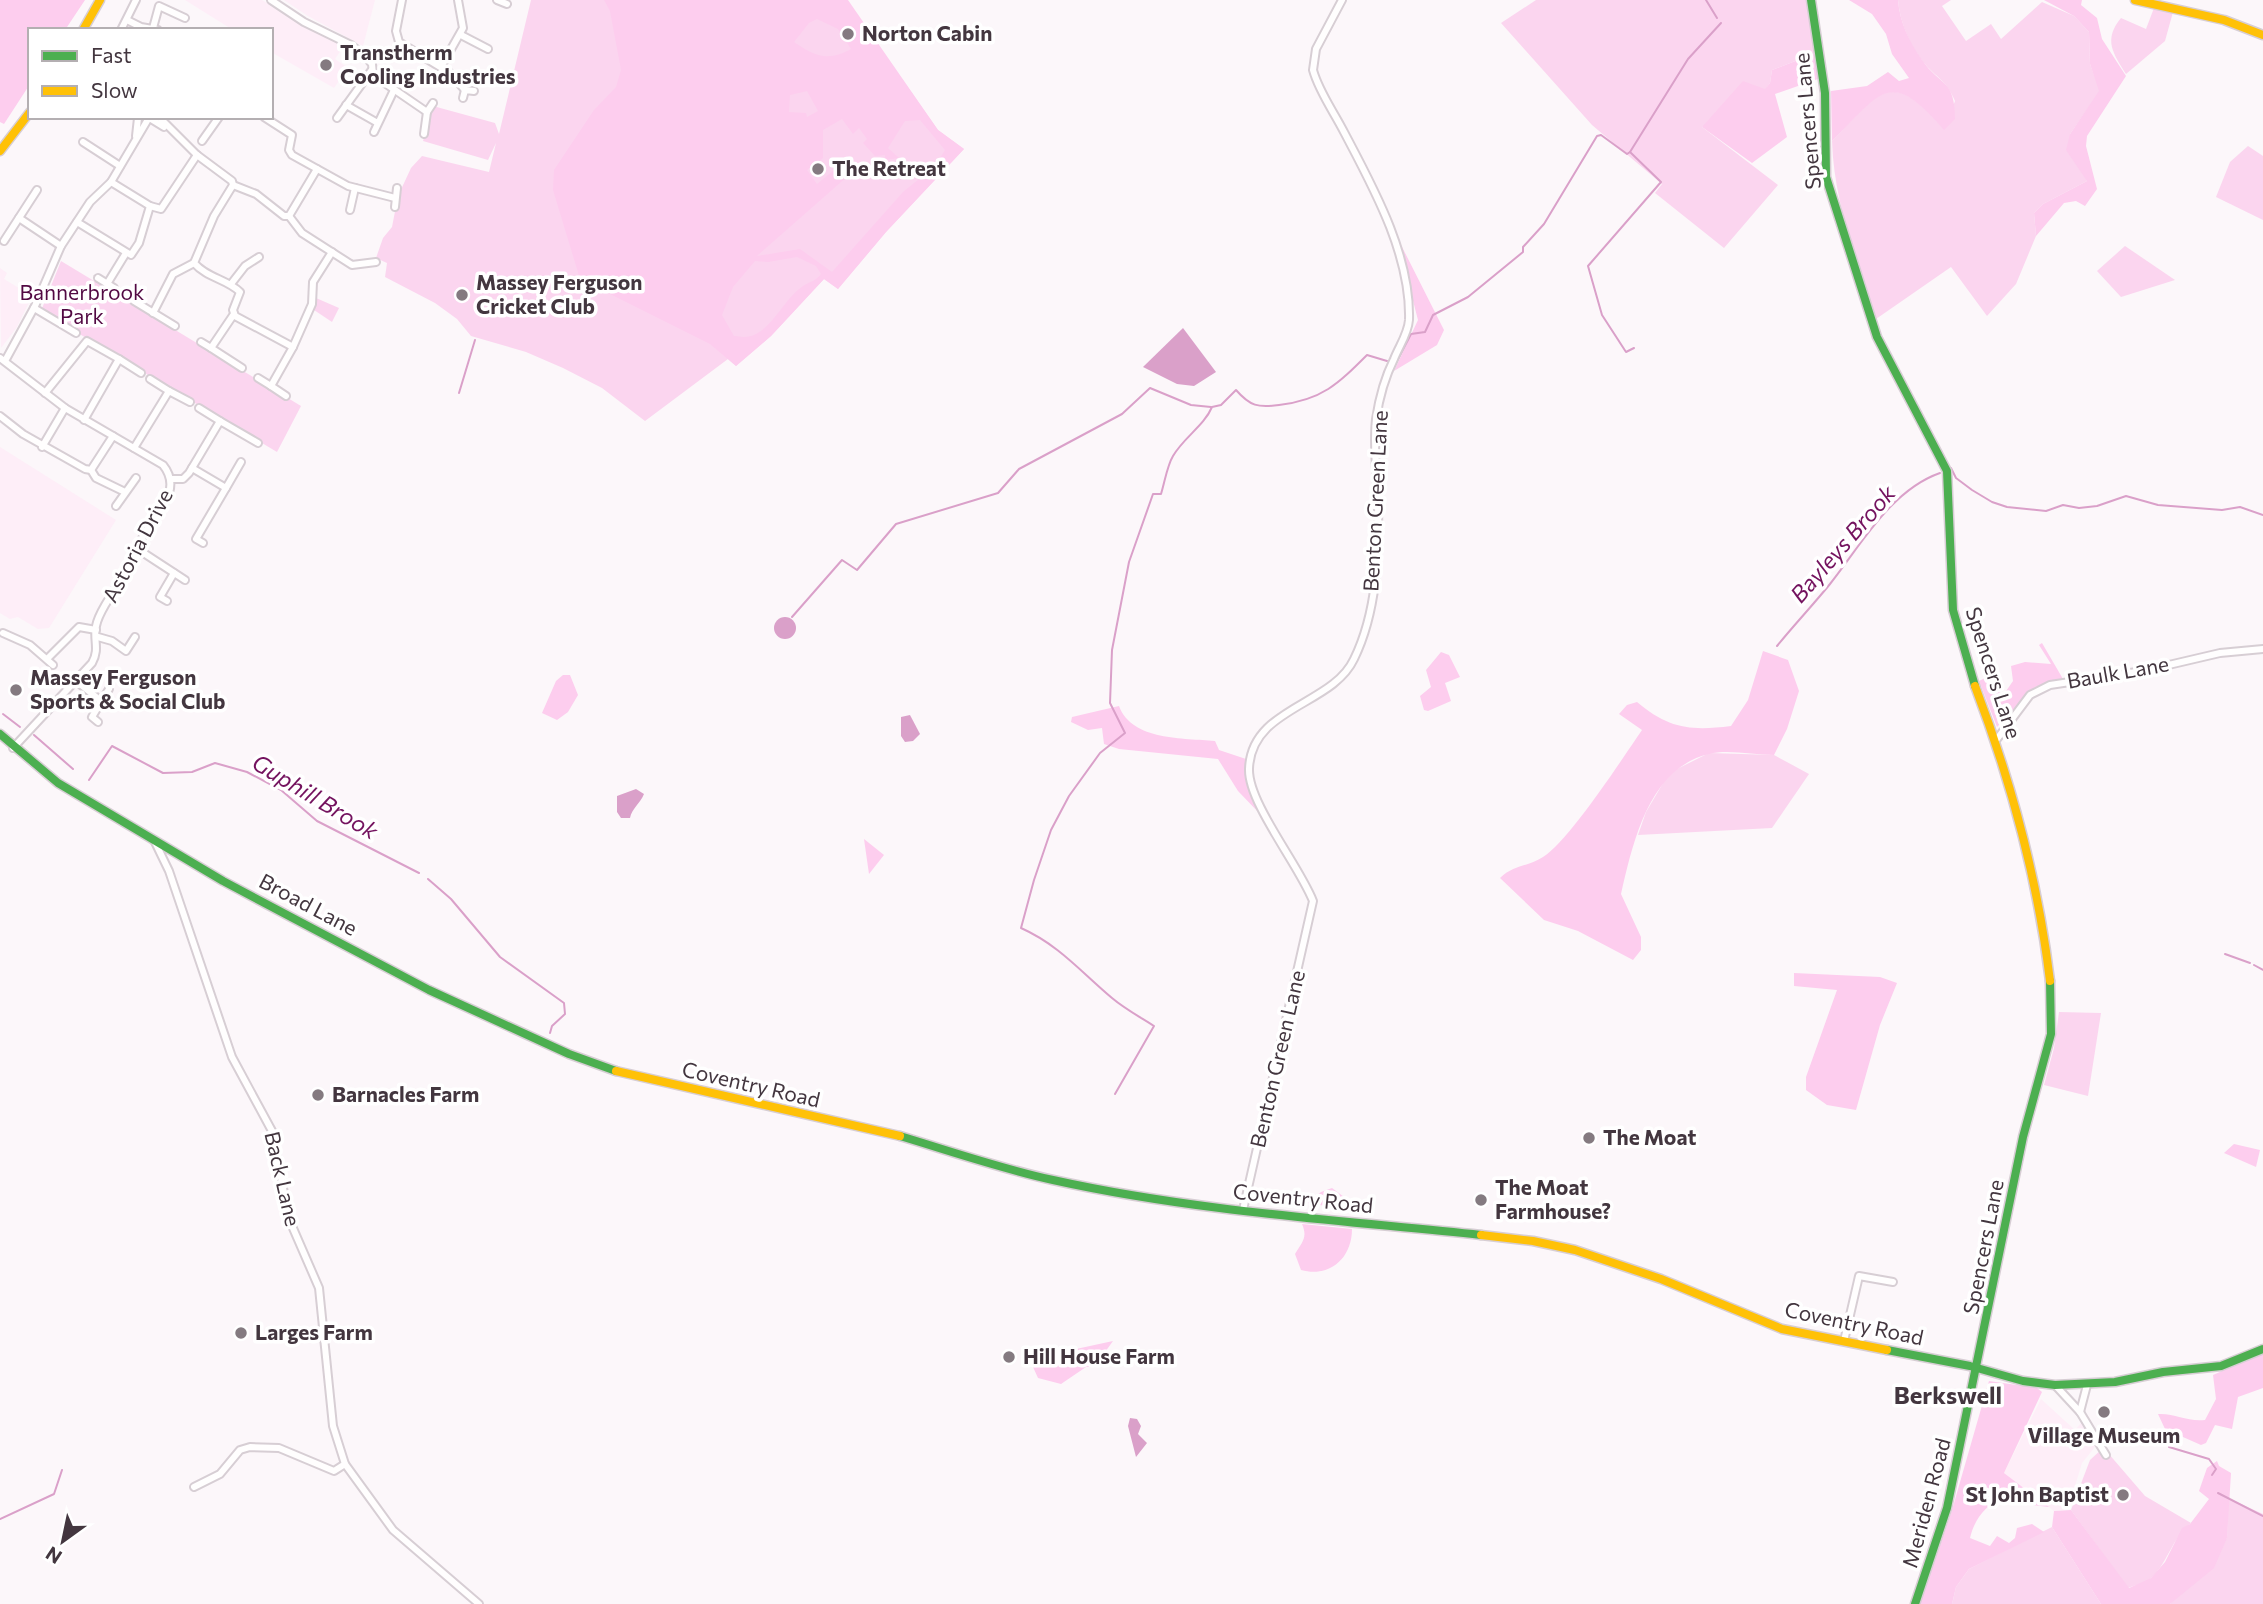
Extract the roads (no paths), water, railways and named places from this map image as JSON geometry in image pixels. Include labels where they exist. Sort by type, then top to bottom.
[{"type":"street","points":[[84,28],[100,0]]},
{"type":"street","points":[[122,28],[136,0]]},
{"type":"street","points":[[271,0],[304,22],[351,45],[372,64],[371,71],[337,118]]},
{"type":"street","points":[[402,0],[396,31],[399,42],[441,67],[466,90],[474,92]]},
{"type":"street","points":[[441,67],[461,35],[463,21],[458,0]]},
{"type":"street","points":[[497,0],[507,4]]},
{"type":"street","name":"Benton Green Lane","points":[[1243,1210],[1313,901],[1254,793],[1249,767],[1257,742],[1271,725],[1290,709],[1336,682],[1349,669],[1361,643],[1369,615],[1377,558],[1376,419],[1385,379],[1406,335],[1409,321],[1394,240],[1313,71],[1316,50],[1342,0]]},
{"type":"street","name":"Spencers Lane","points":[[1811,0],[1825,93],[1826,177],[1877,337],[1947,471],[1952,610],[1969,669],[1997,740],[2045,939],[2052,1013],[2046,1059],[2023,1138],[1978,1369]]},
{"type":"street","points":[[2136,0],[2224,20],[2263,36]]},
{"type":"street","points":[[153,28],[159,6],[185,18]]},
{"type":"street","points":[[127,20],[150,28]]},
{"type":"street","points":[[461,35],[488,49]]},
{"type":"street","points":[[371,71],[427,112]]},
{"type":"street","points":[[374,132],[376,122],[394,90]]},
{"type":"street","points":[[463,98],[466,90]]},
{"type":"street","points":[[424,134],[427,112],[433,103]]},
{"type":"street","points":[[346,105],[376,122]]},
{"type":"street","points":[[0,151],[28,114]]},
{"type":"street","points":[[136,138],[138,119]]},
{"type":"street","points":[[2,360],[34,308],[61,246],[90,202],[111,182],[136,138],[152,119],[231,178],[233,185],[214,216],[194,264],[173,274],[153,313]]},
{"type":"street","points":[[202,141],[211,136],[218,119]]},
{"type":"street","points":[[267,119],[292,135],[289,150],[292,155],[355,188],[395,198]]},
{"type":"street","points":[[83,142],[120,166]]},
{"type":"street","points":[[111,182],[158,209],[164,206],[197,155]]},
{"type":"street","points":[[289,216],[317,169]]},
{"type":"street","points":[[233,185],[256,194],[289,216],[302,233],[355,266],[372,260],[376,262]]},
{"type":"street","points":[[350,210],[355,188]]},
{"type":"street","points":[[395,207],[397,188]]},
{"type":"street","points":[[12,246],[2,240],[37,190]]},
{"type":"street","points":[[77,222],[126,253],[135,252],[150,206]]},
{"type":"street","points":[[19,218],[61,246]]},
{"type":"street","points":[[107,284],[126,253]]},
{"type":"street","points":[[271,386],[293,347],[312,304],[313,282],[332,253]]},
{"type":"street","points":[[231,284],[245,266],[259,257]]},
{"type":"street","points":[[194,264],[205,274],[231,284],[241,294],[233,314],[211,348]]},
{"type":"street","points":[[98,278],[114,288]]},
{"type":"street","points":[[134,301],[175,326]]},
{"type":"street","points":[[34,308],[76,333]]},
{"type":"street","points":[[233,314],[293,347]]},
{"type":"street","points":[[45,393],[87,341],[141,373]]},
{"type":"street","points":[[201,342],[242,368]]},
{"type":"street","points":[[84,420],[118,359]]},
{"type":"street","name":"Astoria Drive","points":[[2,360],[65,408],[163,465],[172,479],[171,492],[143,536],[139,550],[97,634],[97,653],[13,748]]},
{"type":"street","points":[[258,378],[286,396]]},
{"type":"street","points":[[150,379],[190,402]]},
{"type":"street","points":[[134,448],[169,391]]},
{"type":"street","points":[[43,447],[65,408]]},
{"type":"street","points":[[199,408],[258,443]]},
{"type":"street","points":[[0,416],[43,447],[79,467],[91,470],[96,478],[125,492]]},
{"type":"street","points":[[172,479],[183,479],[220,421]]},
{"type":"street","points":[[91,470],[113,436]]},
{"type":"street","points":[[196,540],[241,462]]},
{"type":"street","points":[[192,468],[226,488]]},
{"type":"street","points":[[116,506],[136,478]]},
{"type":"street","points":[[139,550],[184,580]]},
{"type":"street","points":[[160,597],[174,573]]},
{"type":"street","points":[[47,659],[79,627],[113,641],[125,654],[135,637]]},
{"type":"street","points":[[13,636],[17,628]]},
{"type":"street","points":[[3,632],[54,665]]},
{"type":"street","name":"Baulk Lane","points":[[1997,740],[2030,695],[2050,685],[2143,671],[2220,653],[2263,649]]},
{"type":"street","points":[[75,680],[101,701]]},
{"type":"street","points":[[98,722],[92,717],[109,689]]},
{"type":"street","name":"Broad Lane","points":[[0,734],[13,748],[58,783],[154,840],[429,990],[569,1054],[620,1072]]},
{"type":"street","name":"Back Lane","points":[[154,840],[169,872],[232,1057],[272,1131],[289,1219],[319,1288],[333,1426],[345,1464],[393,1530],[479,1604]]},
{"type":"street","name":"Coventry Road","points":[[620,1072],[895,1135],[1051,1180],[1243,1210],[1533,1241],[1575,1250],[1661,1279],[1782,1329],[1978,1369],[2001,1377],[2055,1385],[2087,1385],[2163,1372],[2205,1370],[2235,1362],[2263,1349]]},
{"type":"street","points":[[1844,1341],[1859,1276],[1894,1282]]},
{"type":"street","name":"Meriden Road","points":[[1915,1604],[1947,1508],[1978,1369]]},
{"type":"street","points":[[2055,1385],[2080,1412],[2106,1455]]},
{"type":"street","points":[[2080,1412],[2087,1385]]},
{"type":"street","points":[[194,1487],[220,1474],[240,1450],[250,1447],[279,1448],[334,1471],[345,1464]]},
{"type":"waterway","points":[[1706,0],[1717,18]]},
{"type":"waterway","points":[[1395,365],[1411,334],[1425,332],[1433,315],[1468,297],[1523,252],[1523,247],[1544,224],[1597,136],[1601,135],[1627,154],[1630,152],[1688,59],[1721,23]]},
{"type":"waterway","points":[[1630,152],[1661,182],[1588,266],[1602,315],[1626,352],[1634,348]]},
{"type":"waterway","points":[[459,393],[475,340]]},
{"type":"waterway","points":[[1115,1094],[1154,1026],[1117,1002],[1047,942],[1021,928],[1051,830],[1069,796],[1100,753],[1125,733],[1110,703],[1112,650],[1129,562],[1153,494],[1161,494],[1169,464],[1178,449],[1212,407],[1221,405],[1236,390],[1250,403],[1260,406],[1294,403],[1328,389],[1367,355],[1387,361]]},
{"type":"waterway","points":[[792,617],[842,560],[857,570],[896,524],[998,493],[1019,469],[1122,414],[1150,388],[1191,405],[1211,407]]},
{"type":"waterway","name":"Bayleys Brook","points":[[1951,468],[1956,478],[1972,490],[2007,507],[2046,511],[2063,505],[2079,508],[2097,506],[2126,496],[2158,505],[2222,510],[2240,507],[2263,515]]},
{"type":"waterway","name":"Bayleys Brook","points":[[1777,646],[1892,505],[1922,481],[1940,473]]},
{"type":"waterway","points":[[3,714],[20,727]]},
{"type":"waterway","name":"Guphill Brook","points":[[34,735],[73,769]]},
{"type":"waterway","name":"Guphill Brook","points":[[89,780],[112,746],[163,773],[192,772],[215,763],[247,772],[281,790],[317,821],[419,873]]},
{"type":"waterway","points":[[428,879],[451,899],[500,957],[564,1003],[565,1014],[552,1026],[550,1033]]},
{"type":"waterway","points":[[2225,954],[2250,963]]},
{"type":"waterway","points":[[2254,965],[2263,970]]},
{"type":"waterway","points":[[2169,1447],[2209,1459],[2216,1469],[2212,1475]]},
{"type":"waterway","points":[[0,1519],[54,1494],[62,1470]]},
{"type":"waterway","points":[[2218,1493],[2263,1516]]},
{"type":"place","name":"Norton Cabin","points":[[848,34]]},
{"type":"place","name":"Transtherm Cooling Industries","points":[[326,65]]},
{"type":"place","name":"The Retreat","points":[[818,169]]},
{"type":"place","name":"Massey Ferguson Cricket Club","points":[[462,295]]},
{"type":"place","name":"Massey Ferguson Sports & Social Club","points":[[16,690]]},
{"type":"place","name":"Barnacles Farm","points":[[318,1095]]},
{"type":"place","name":"The Moat","points":[[1589,1138]]},
{"type":"place","name":"The Moat Farmhouse?","points":[[1481,1200]]},
{"type":"place","name":"Larges Farm","points":[[241,1333]]},
{"type":"place","name":"Hill House Farm","points":[[1009,1357]]},
{"type":"place","name":"Village Museum","points":[[2104,1412]]},
{"type":"place","name":"St John Baptist","points":[[2123,1495]]},
{"type":"district","name":"Berkswell","points":[[1948,1396]]},
{"type":"park label","name":"Bannerbrook Park","points":[[82,305]]}]
